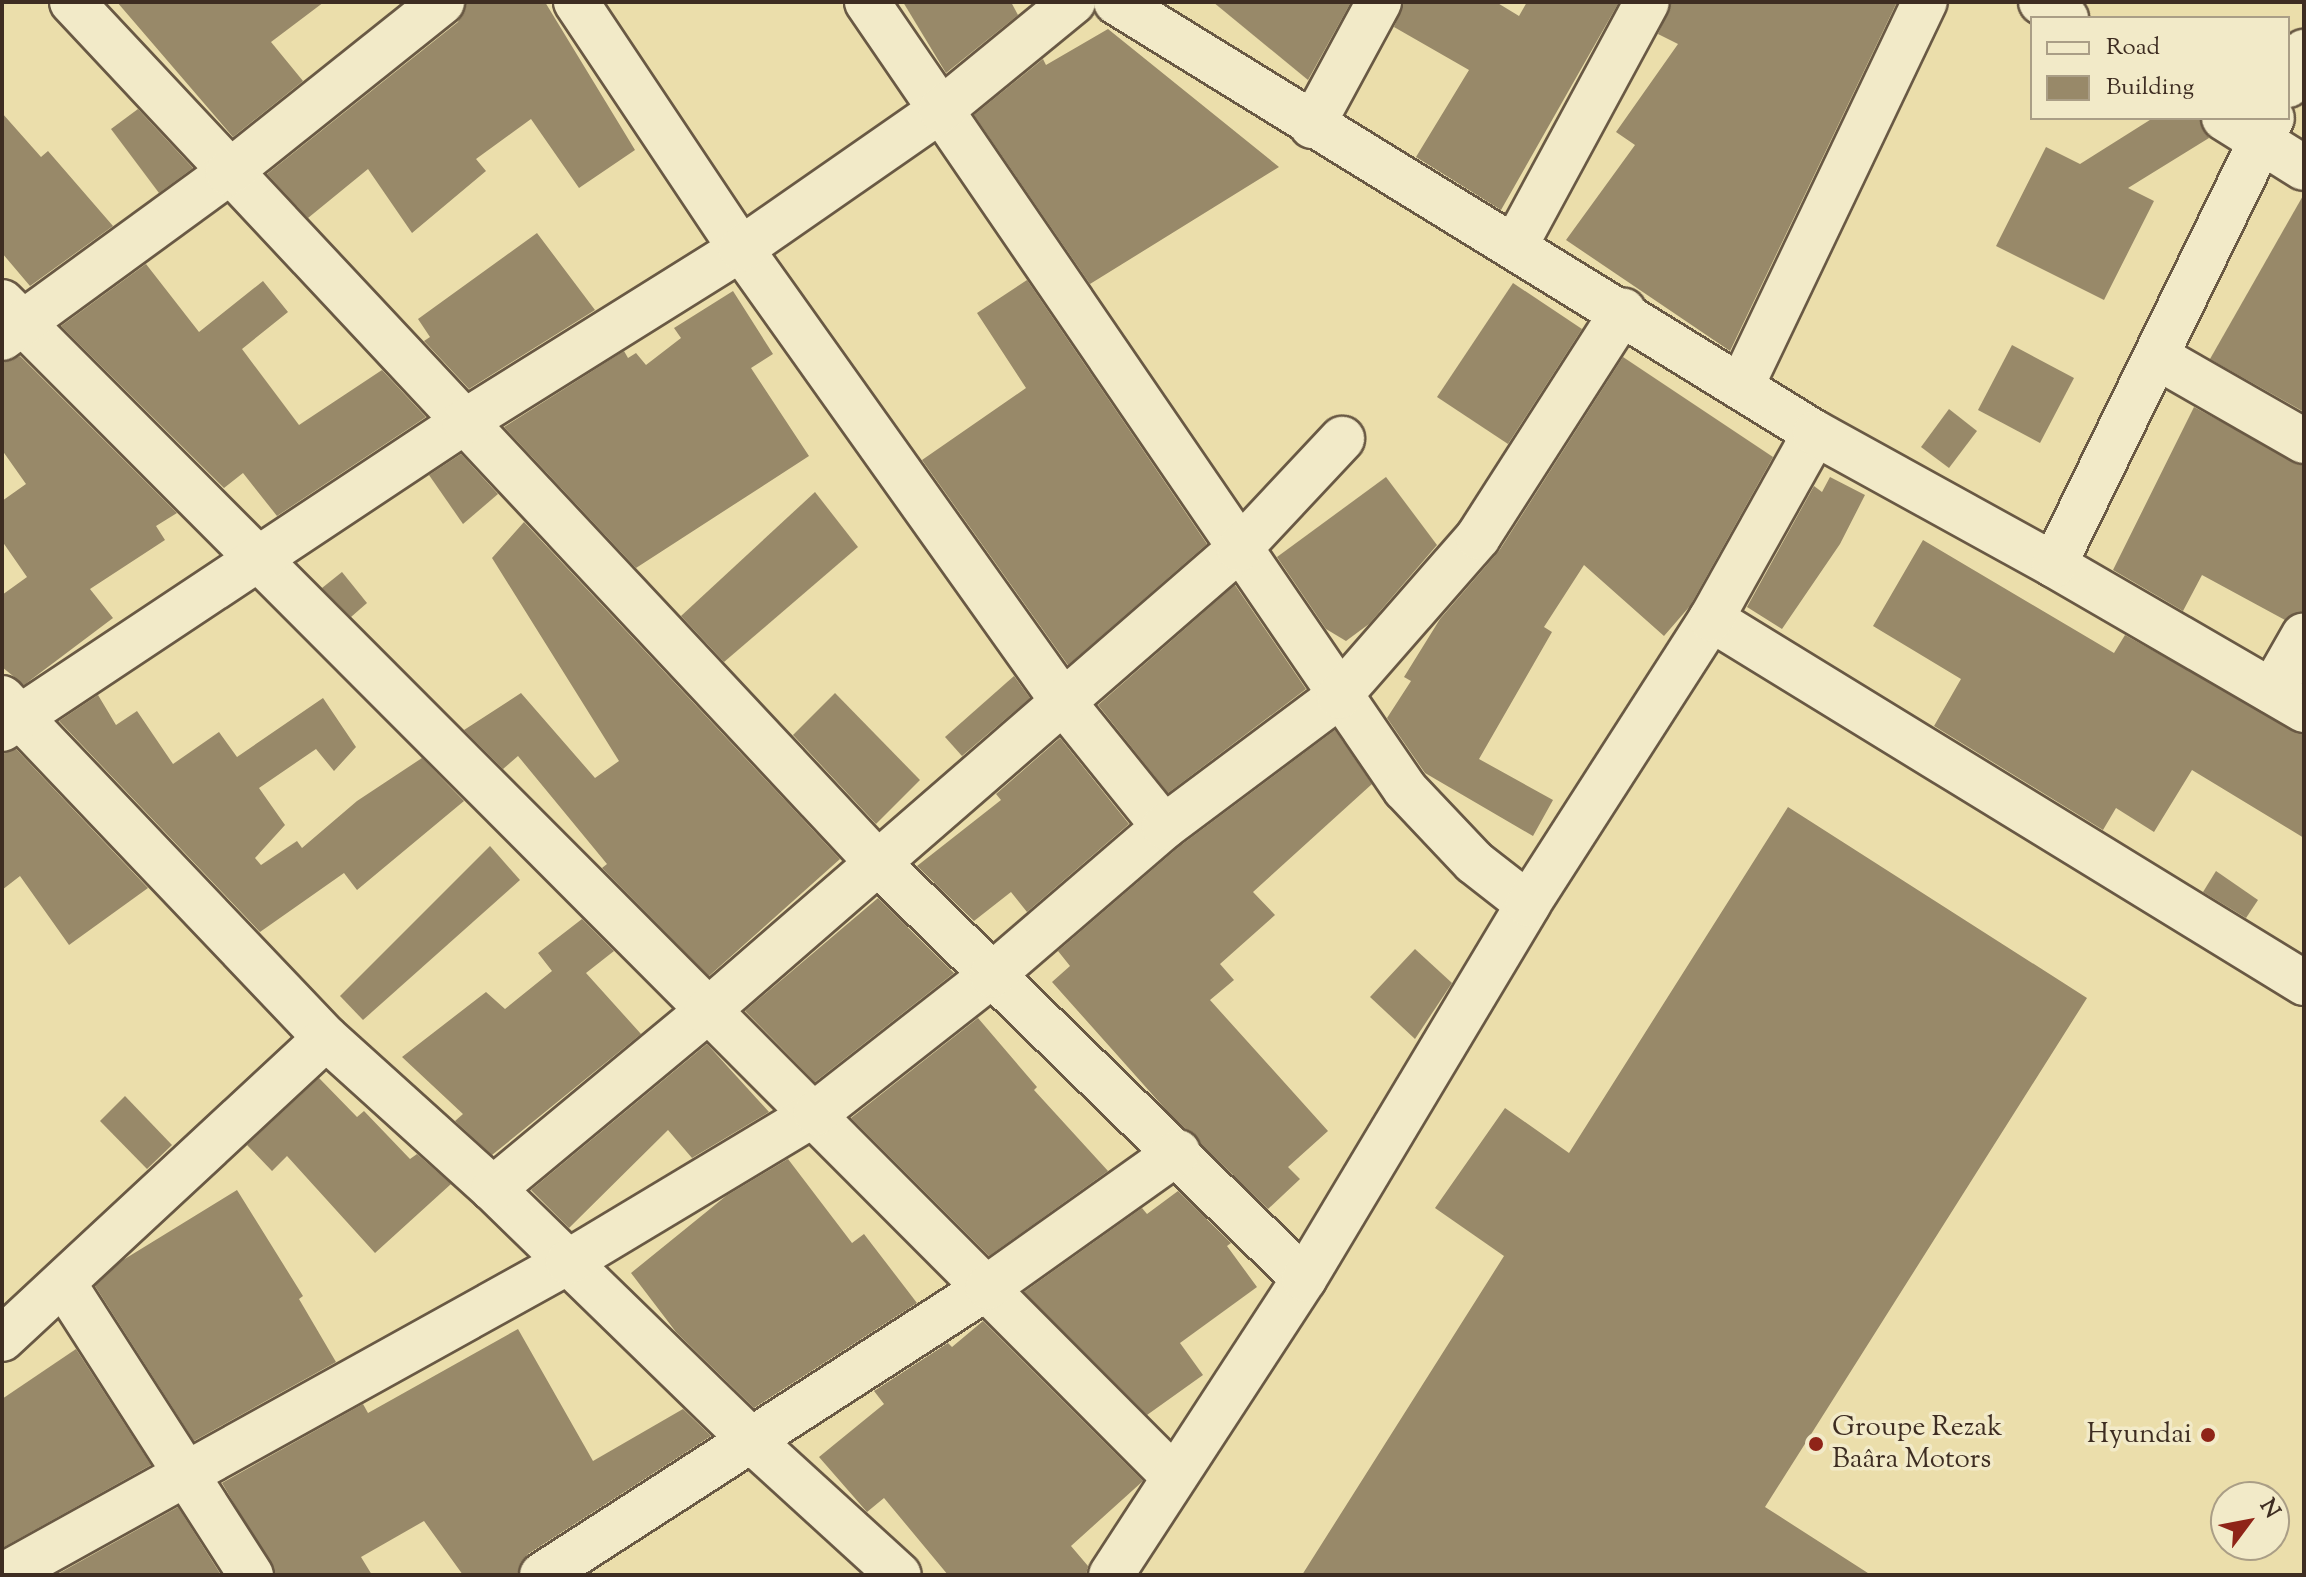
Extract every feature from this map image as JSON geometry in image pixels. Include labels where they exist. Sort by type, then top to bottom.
[{"type":"street","points":[[72,2],[228,173],[878,863],[1178,1152],[1304,1279]]},
{"type":"street","points":[[442,2],[228,173],[9,321],[262,558],[706,1012],[816,1113],[1173,1476]]},
{"type":"street","points":[[576,2],[741,249],[1064,703],[1164,827]]},
{"type":"street","points":[[867,2],[1339,696],[1435,823],[1528,904]]},
{"type":"street","points":[[899,1575],[751,1440],[493,1189],[326,1038],[8,715],[262,558],[464,422],[741,249],[941,110],[1073,2]]},
{"type":"street","points":[[1116,2],[1312,126],[1623,311],[1815,433],[2054,565],[2288,700],[2304,635]]},
{"type":"street","points":[[1312,126],[1379,2]]},
{"type":"street","points":[[1515,246],[1647,2]]},
{"type":"street","points":[[1741,387],[1925,2]]},
{"type":"street","points":[[2041,2],[2063,16]]},
{"type":"street","points":[[2290,81],[2304,52]]},
{"type":"street","points":[[2231,120],[2267,130],[2304,168]]},
{"type":"street","points":[[2054,565],[2159,358],[2267,130]]},
{"type":"street","points":[[12,1562],[187,1472],[568,1262],[816,1113],[992,975],[1164,827],[1339,696],[1478,537],[1623,311]]},
{"type":"street","points":[[2159,358],[2304,441]]},
{"type":"street","points":[[1111,1575],[1304,1279],[1528,904],[1711,619],[1815,433]]},
{"type":"street","points":[[493,1189],[706,1012],[1239,549],[1342,439]]},
{"type":"street","points":[[1711,619],[2304,983]]},
{"type":"street","points":[[2,1339],[326,1038]]},
{"type":"street","points":[[542,1575],[596,1561],[751,1440],[988,1287],[1178,1152]]},
{"type":"street","points":[[64,1284],[251,1575]]},
{"type":"building","points":[[117,2],[324,2],[271,42],[303,81],[233,137]]},
{"type":"building","points":[[466,2],[545,2],[635,150],[579,188],[531,119],[476,159],[486,171],[412,233],[368,169],[308,218],[267,174],[458,22]]},
{"type":"building","points":[[903,2],[1011,2],[1018,15],[946,73]]},
{"type":"building","points":[[1213,2],[1351,2],[1308,80]]},
{"type":"building","points":[[1404,2],[1496,2],[1519,16],[1527,2],[1619,2],[1501,210],[1416,157],[1469,70],[1394,27]]},
{"type":"building","points":[[1672,2],[1897,2],[1730,351],[1566,240],[1635,145],[1616,132],[1678,44],[1658,34]]},
{"type":"building","points":[[1108,29],[1279,167],[1090,284],[974,115],[1043,59],[1046,65]]},
{"type":"building","points":[[138,109],[193,168],[159,193],[111,129]]},
{"type":"building","points":[[2,113],[41,157],[48,151],[113,226],[30,286],[2,253]]},
{"type":"building","points":[[2150,120],[2200,120],[2209,138],[2128,188],[2154,201],[2104,300],[1996,246],[2046,147],[2080,164]]},
{"type":"building","points":[[2304,194],[2304,412],[2210,359]]},
{"type":"building","points":[[537,233],[595,310],[469,389],[424,341],[430,337],[418,319]]},
{"type":"building","points":[[146,264],[199,332],[263,281],[288,312],[242,349],[299,425],[382,370],[426,417],[277,516],[243,473],[224,488],[61,326]]},
{"type":"building","points":[[1027,280],[1207,544],[1068,665],[922,460],[1026,388],[977,313]]},
{"type":"building","points":[[1513,283],[1582,329],[1508,444],[1437,397]]},
{"type":"building","points":[[733,291],[773,354],[751,368],[809,456],[636,568],[504,427],[624,351],[628,358],[636,353],[646,365],[681,338],[674,328]]},
{"type":"building","points":[[2012,345],[2074,378],[2040,443],[1978,410]]},
{"type":"building","points":[[20,356],[177,513],[156,526],[165,540],[90,589],[113,618],[24,685],[2,667],[2,595],[27,577],[2,541],[2,501],[26,484],[2,450],[2,363]]},
{"type":"building","points":[[1623,357],[1773,457],[1690,606],[1664,636],[1584,565],[1544,627],[1552,632],[1479,759],[1553,800],[1533,836],[1425,773],[1387,718],[1411,681],[1404,677],[1440,619],[1499,551]]},
{"type":"building","points":[[2194,407],[2304,466],[2304,610],[2285,620],[2202,575],[2183,611],[2113,570]]},
{"type":"building","points":[[1949,409],[1977,431],[1949,468],[1921,447]]},
{"type":"building","points":[[461,454],[498,494],[463,524],[429,475]]},
{"type":"building","points":[[1386,477],[1437,545],[1369,624],[1346,641],[1326,629],[1277,557]]},
{"type":"building","points":[[1830,477],[1865,495],[1840,544],[1782,629],[1747,607],[1814,486],[1822,492]]},
{"type":"building","points":[[815,492],[858,547],[724,662],[681,616]]},
{"type":"building","points":[[524,522],[840,859],[709,976],[602,868],[607,864],[518,756],[503,769],[464,730],[521,693],[595,778],[619,761],[492,558]]},
{"type":"building","points":[[1923,540],[2114,653],[2125,635],[2304,735],[2304,838],[2192,770],[2154,832],[2116,808],[2103,830],[1934,726],[1961,679],[1873,626]]},
{"type":"building","points":[[342,572],[367,603],[351,617],[322,588]]},
{"type":"building","points":[[1235,585],[1306,689],[1168,793],[1098,705]]},
{"type":"building","points":[[1014,676],[1030,698],[962,756],[945,737]]},
{"type":"building","points":[[835,693],[920,780],[876,824],[793,735]]},
{"type":"building","points":[[98,695],[116,725],[137,711],[173,764],[219,732],[237,757],[323,698],[356,747],[334,771],[316,749],[259,788],[285,825],[255,858],[261,865],[297,841],[302,848],[357,801],[422,758],[464,801],[357,890],[344,873],[260,932],[59,721]]},
{"type":"building","points":[[1335,730],[1372,784],[1253,892],[1275,915],[1220,964],[1234,980],[1210,1000],[1328,1131],[1288,1167],[1300,1179],[1268,1209],[1168,1112],[1052,982],[1070,966],[1058,951],[1180,846]]},
{"type":"building","points":[[1060,738],[1129,824],[1027,912],[1011,892],[974,921],[917,866],[1001,800],[996,794]]},
{"type":"building","points":[[16,749],[148,888],[69,945],[20,876],[2,890],[2,754]]},
{"type":"building","points":[[1788,807],[2087,998],[1765,1507],[1871,1575],[1302,1575],[1504,1256],[1435,1208],[1505,1108],[1569,1153]]},
{"type":"building","points":[[490,846],[520,880],[363,1020],[340,996]]},
{"type":"building","points":[[2216,871],[2258,900],[2246,918],[2203,892]]},
{"type":"building","points":[[878,898],[954,973],[815,1082],[745,1011]]},
{"type":"building","points":[[582,919],[614,951],[586,973],[641,1034],[492,1155],[455,1121],[463,1114],[402,1057],[486,992],[505,1009],[552,971],[538,953]]},
{"type":"building","points":[[1415,949],[1452,983],[1415,1039],[1370,997]]},
{"type":"building","points":[[978,1018],[1037,1087],[1034,1090],[1108,1171],[989,1256],[851,1118]]},
{"type":"building","points":[[707,1044],[769,1112],[692,1158],[668,1130],[569,1228],[531,1190]]},
{"type":"building","points":[[319,1078],[357,1117],[364,1111],[410,1159],[417,1154],[451,1184],[375,1253],[287,1156],[272,1171],[247,1145]]},
{"type":"building","points":[[125,1096],[172,1145],[147,1169],[100,1121]]},
{"type":"building","points":[[788,1159],[852,1243],[864,1234],[917,1303],[754,1408],[676,1332],[631,1273],[726,1196]]},
{"type":"building","points":[[237,1190],[303,1296],[299,1299],[336,1362],[194,1441],[95,1286],[123,1260]]},
{"type":"building","points":[[1178,1191],[1231,1243],[1227,1246],[1257,1287],[1180,1343],[1203,1375],[1147,1415],[1024,1292],[1142,1208],[1147,1214]]},
{"type":"building","points":[[983,1321],[1143,1481],[1071,1546],[1088,1566],[1086,1575],[948,1575],[884,1498],[867,1512],[819,1457],[884,1404],[874,1391],[948,1343],[952,1347]]},
{"type":"building","points":[[518,1329],[593,1461],[683,1409],[711,1436],[528,1554],[517,1575],[463,1575],[424,1521],[361,1557],[372,1575],[276,1575],[222,1483],[363,1404],[368,1413]]},
{"type":"building","points":[[76,1349],[151,1465],[2,1548],[2,1399]]},
{"type":"building","points":[[178,1507],[221,1575],[56,1575]]},
{"type":"place","name":"Hyundai","points":[[2208,1435]]},
{"type":"place","name":"Groupe Rezak Baâra Motors","points":[[1816,1444]]}]
